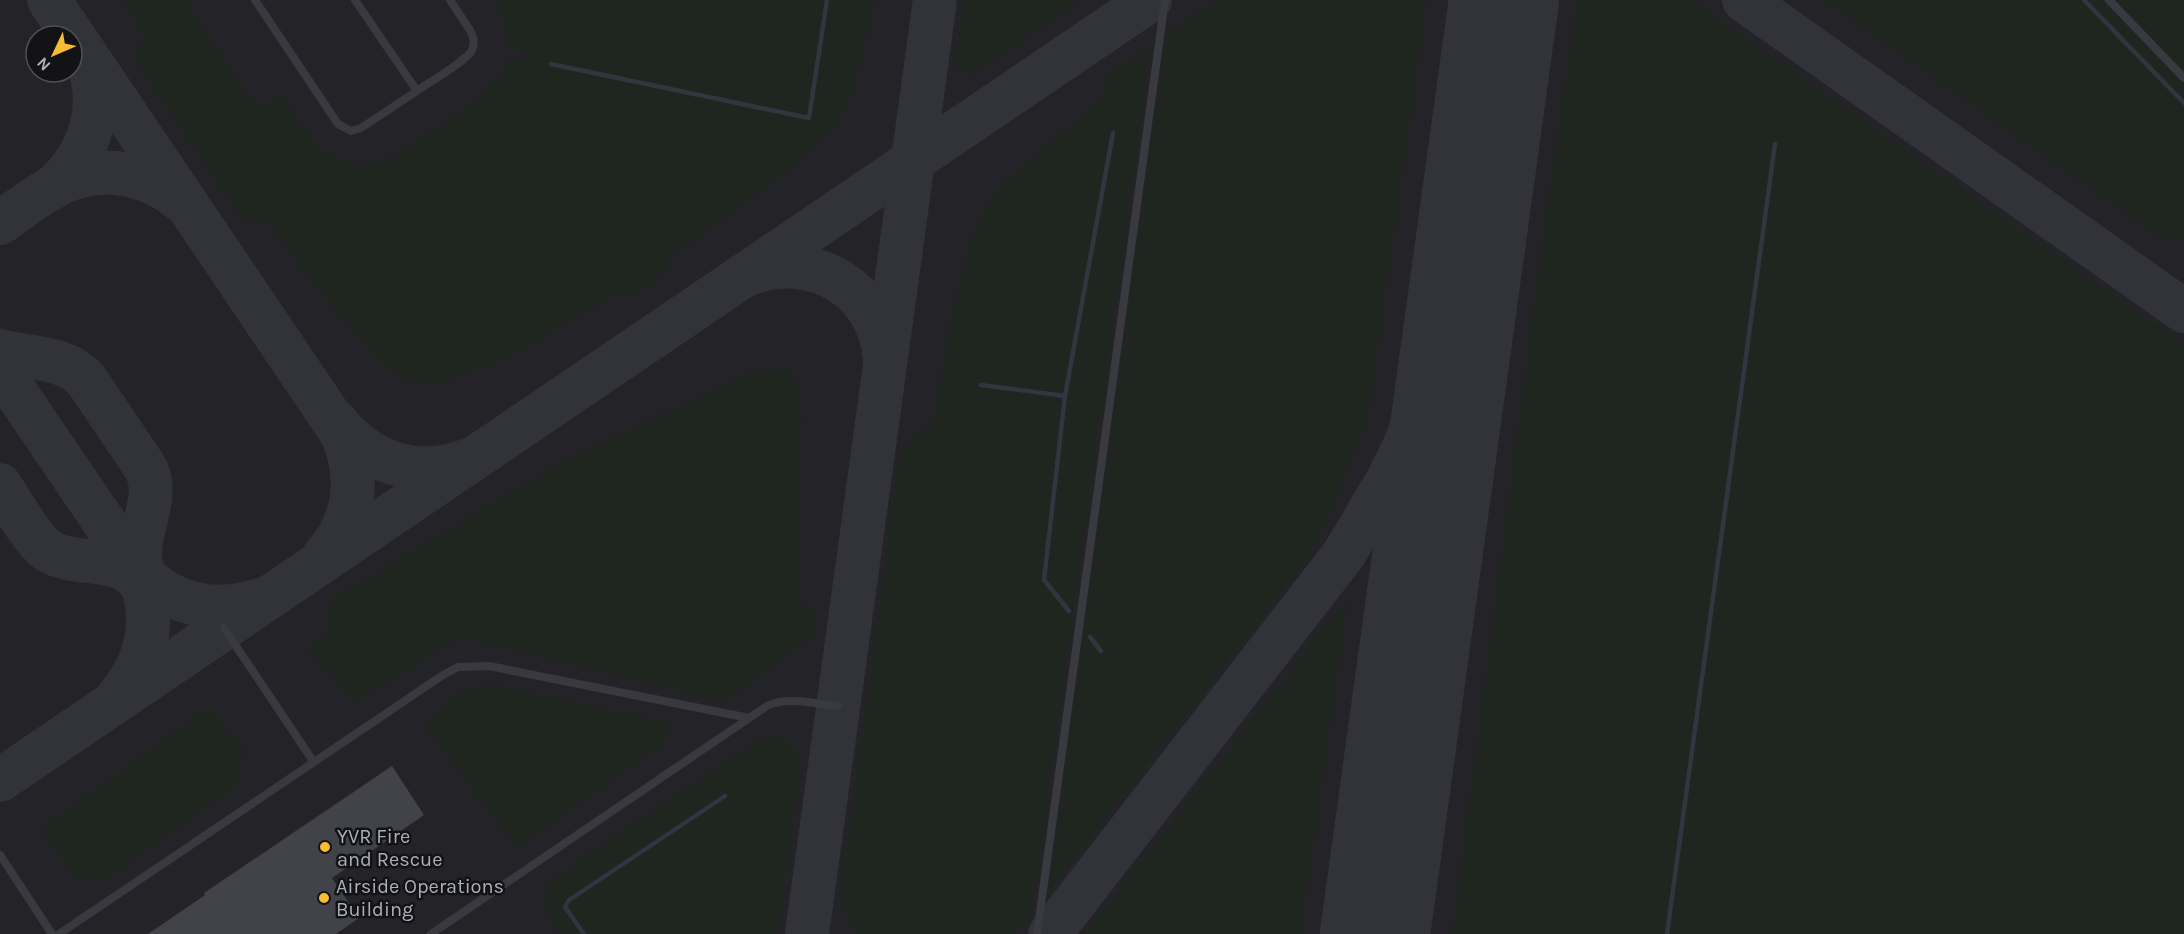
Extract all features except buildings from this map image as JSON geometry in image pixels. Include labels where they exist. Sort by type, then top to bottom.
[{"type":"lane","points":[[255,0],[338,124],[346,130],[357,131],[465,58],[473,49],[474,37],[450,0]]},
{"type":"lane","points":[[356,0],[417,91]]},
{"type":"lane","points":[[1037,934],[1165,0]]},
{"type":"lane","points":[[2109,0],[2184,78]]},
{"type":"lane","points":[[224,628],[313,761]]},
{"type":"lane","points":[[59,934],[313,761],[458,667],[489,666],[749,718]]},
{"type":"lane","points":[[431,934],[777,701],[838,706]]},
{"type":"lane","points":[[0,855],[52,934]]},
{"type":"shaded area","points":[[0,0],[2184,0],[2184,934],[0,934]]},
{"type":"shaded area","points":[[123,0],[184,0],[258,110],[283,94],[316,144],[335,158],[359,165],[386,159],[398,153],[469,107],[490,88],[508,59],[528,62],[530,52],[509,48],[506,23],[495,0],[876,0],[854,88],[844,110],[830,130],[783,174],[671,257],[665,273],[633,295],[617,294],[509,357],[437,385],[422,385],[403,378],[369,349],[336,312],[269,224],[242,218],[137,64],[143,32]]},
{"type":"shaded area","points":[[964,0],[1082,0],[970,76],[955,67]]},
{"type":"shaded area","points":[[1216,0],[1427,0],[1368,419],[1328,518],[1301,566],[1049,890],[1166,34]]},
{"type":"shaded area","points":[[1577,0],[1691,0],[2184,345],[2184,934],[1452,934],[1542,242]]},
{"type":"shaded area","points":[[1823,0],[2101,0],[2184,86],[2184,242],[2156,235]]},
{"type":"shaded area","points":[[2116,0],[2184,0],[2184,71]]},
{"type":"shaded area","points":[[1151,45],[1032,911],[1014,934],[855,934],[845,914],[842,887],[901,448],[935,419],[949,328],[974,228],[986,204],[1005,181],[1104,96],[1109,73]]},
{"type":"shaded area","points":[[793,370],[802,413],[798,597],[817,613],[816,633],[725,702],[460,637],[354,703],[306,649],[331,631],[327,603],[550,468],[749,371]]},
{"type":"shaded area","points":[[1348,598],[1301,934],[1085,934]]},
{"type":"shaded area","points":[[489,684],[670,723],[664,743],[517,848],[424,724],[452,695]]},
{"type":"shaded area","points":[[209,707],[244,750],[234,787],[107,879],[76,876],[39,830]]},
{"type":"shaded area","points":[[769,737],[783,740],[793,747],[798,757],[800,772],[778,934],[560,934],[544,903],[546,889],[559,874],[756,741]]},
{"type":"waterway","points":[[551,64],[809,118],[827,0]]},
{"type":"waterway","points":[[2084,0],[2184,103]]},
{"type":"waterway","points":[[1069,611],[1044,580],[1065,396],[1113,133]]},
{"type":"waterway","points":[[1667,934],[1775,144]]},
{"type":"waterway","points":[[981,385],[1065,396]]},
{"type":"waterway","points":[[1090,637],[1101,651]]},
{"type":"waterway","points":[[584,934],[565,907],[569,900],[725,796]]},
{"type":"taxiway","points":[[49,0],[342,434],[351,466],[352,498],[343,528],[324,556]]},
{"type":"taxiway","points":[[807,934],[935,0]]},
{"type":"taxiway","points":[[0,780],[1150,0]]},
{"type":"taxiway","points":[[1501,21],[1508,0]]},
{"type":"taxiway","points":[[1744,0],[2184,311]]},
{"type":"taxiway","points":[[51,189],[75,162],[90,130],[95,96],[87,60]]},
{"type":"taxiway","points":[[0,223],[55,186],[78,176],[94,173],[125,174],[140,178],[169,191],[182,201]]},
{"type":"taxiway","points":[[751,273],[775,267],[798,267],[820,272],[840,281],[857,295],[871,313],[880,334],[885,358]]},
{"type":"taxiway","points":[[1050,934],[1344,554],[1386,483],[1403,449],[1461,312]]},
{"type":"taxiway","points":[[0,351],[58,363],[79,373],[87,381],[145,467],[150,481],[150,496],[140,556],[143,570],[151,583]]},
{"type":"taxiway","points":[[0,369],[136,569],[143,585],[148,618],[144,651],[138,666],[119,695]]},
{"type":"taxiway","points":[[337,423],[364,448],[395,464],[430,468],[466,461]]},
{"type":"taxiway","points":[[0,485],[28,529],[47,550],[59,556],[99,562],[124,569],[134,576],[143,588]]},
{"type":"taxiway","points":[[131,561],[158,587],[189,602],[224,607],[260,600]]},
{"type":"runway","points":[[1375,934],[1504,0]]},
{"type":"place","name":"YVR Fire and Rescue","points":[[325,847]]},
{"type":"place","name":"Airside Operations Building","points":[[324,898]]}]
